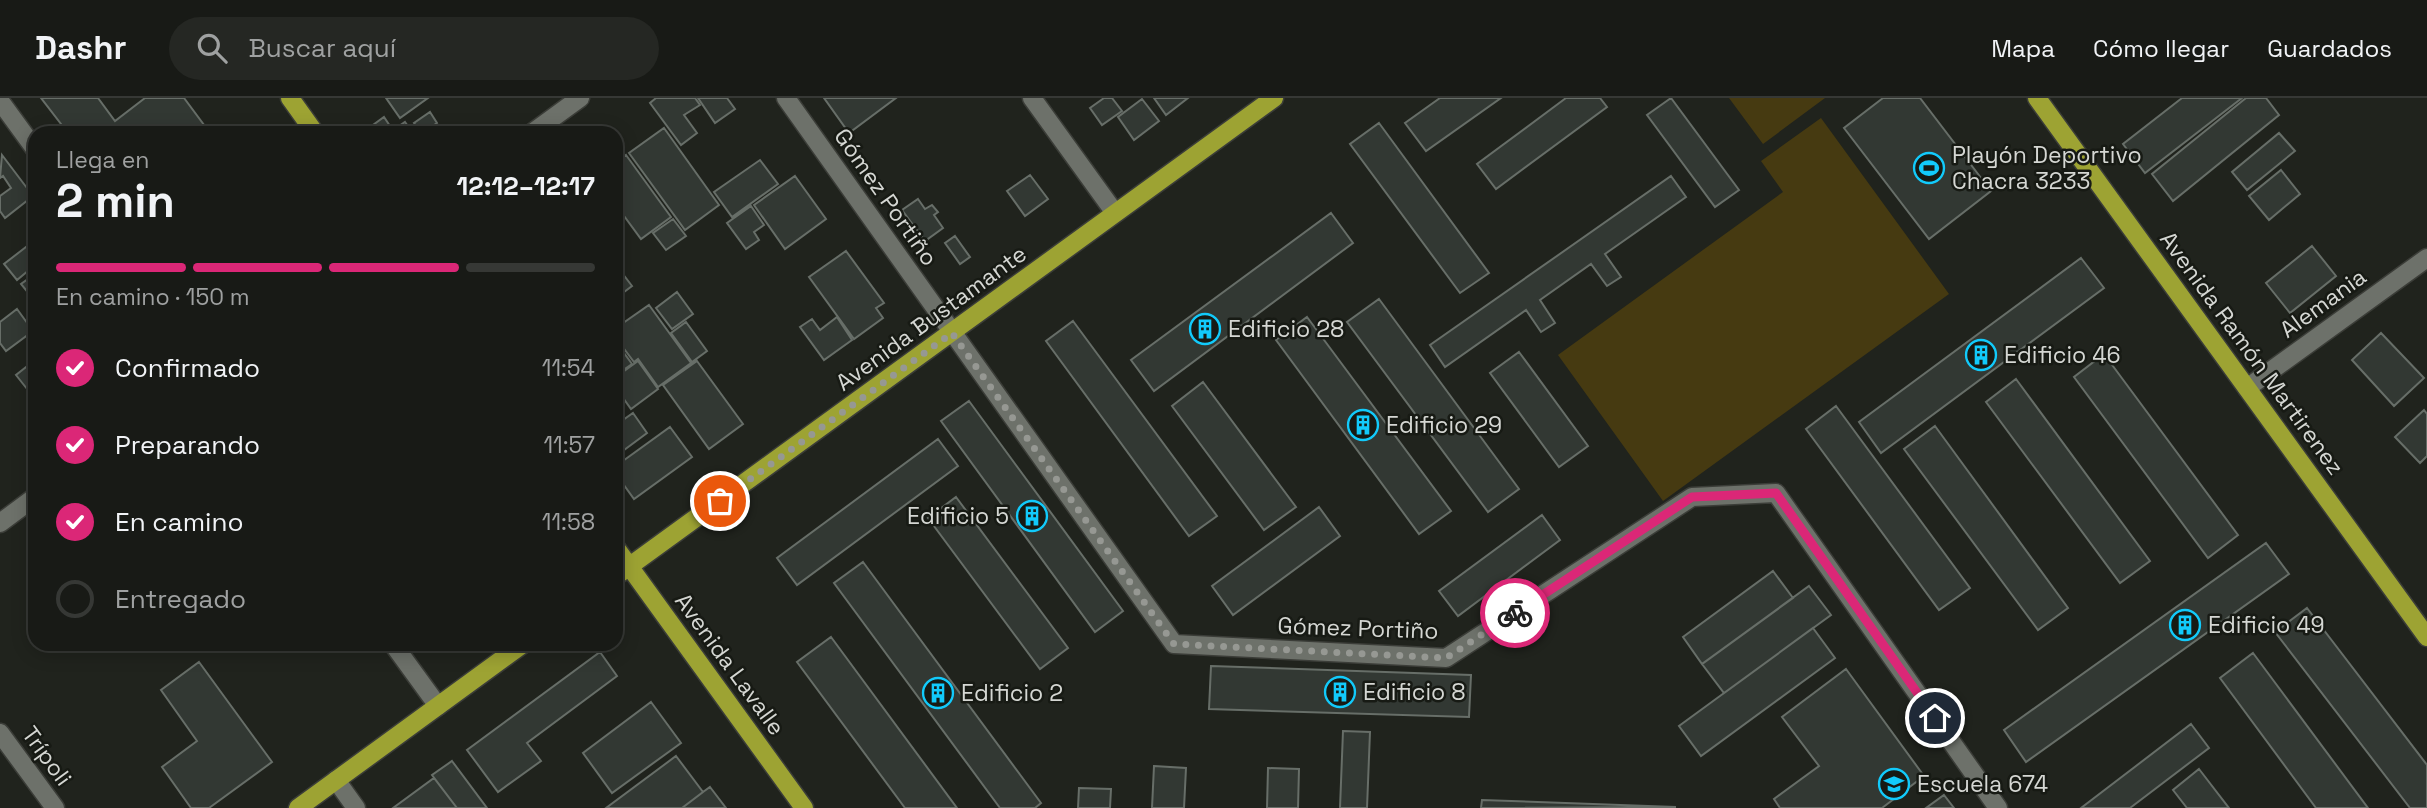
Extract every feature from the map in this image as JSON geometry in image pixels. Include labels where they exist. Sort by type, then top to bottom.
[{"type":"main road","points":[[290,98],[310,126]]},
{"type":"main road","name":"Avenida Bustamante","points":[[623,572],[1274,98]]},
{"type":"main road","name":"Avenida Ramón Martirenez","points":[[2037,98],[2427,637]]},
{"type":"main road","name":"Avenida Lavalle","points":[[623,572],[804,808]]},
{"type":"main road","points":[[298,808],[513,651]]},
{"type":"street","points":[[542,126],[580,98]]},
{"type":"street","name":"Gómez Portiño","points":[[786,98],[1174,644],[1446,658],[1692,497],[1776,493],[1998,808]]},
{"type":"street","points":[[1032,98],[1115,213]]},
{"type":"street","points":[[0,101],[28,139]]},
{"type":"street","name":"Alemania","points":[[2247,388],[2427,257]]},
{"type":"street","points":[[0,523],[28,502]]},
{"type":"street","points":[[398,651],[438,706]]},
{"type":"street","name":"Trípoli","points":[[0,733],[55,808]]},
{"type":"street","points":[[336,780],[356,808]]},
{"type":"shaded area","points":[[1729,98],[1825,98],[1763,144]]},
{"type":"shaded area","points":[[1821,118],[1949,294],[1663,501],[1558,355],[1783,192],[1761,161]]},
{"type":"building","points":[[41,98],[98,98],[115,121],[145,98],[184,98],[205,126],[63,126]]},
{"type":"building","points":[[386,98],[428,98],[400,118]]},
{"type":"building","points":[[656,98],[695,98],[700,105],[684,115],[697,133],[681,145],[650,103]]},
{"type":"building","points":[[698,98],[727,98],[735,109],[715,123]]},
{"type":"building","points":[[824,98],[896,98],[849,133]]},
{"type":"building","points":[[1104,98],[1112,98],[1122,111],[1102,125],[1090,108]]},
{"type":"building","points":[[1154,98],[1188,98],[1166,115]]},
{"type":"building","points":[[1440,98],[1501,98],[1426,151],[1405,123]]},
{"type":"building","points":[[1566,98],[1600,98],[1607,107],[1496,189],[1477,164]]},
{"type":"building","points":[[1671,98],[1739,190],[1715,207],[1647,115]]},
{"type":"building","points":[[1883,98],[1920,98],[1991,191],[1929,239],[1844,128]]},
{"type":"building","points":[[2182,98],[2242,98],[2145,173],[2123,144]]},
{"type":"building","points":[[2246,98],[2266,98],[2279,115],[2173,201],[2152,174]]},
{"type":"building","points":[[1142,99],[1159,121],[1134,140],[1118,117]]},
{"type":"building","points":[[430,112],[437,123],[432,126],[416,126],[414,123]]},
{"type":"building","points":[[384,117],[390,126],[372,126]]},
{"type":"building","points":[[1379,123],[1489,273],[1460,293],[1350,144]]},
{"type":"building","points":[[664,128],[719,205],[685,230],[629,153]]},
{"type":"building","points":[[2279,133],[2295,151],[2247,190],[2232,172]]},
{"type":"building","points":[[2,155],[28,189],[28,200],[5,218],[0,211],[0,196],[11,188],[3,176],[0,178]]},
{"type":"building","points":[[626,155],[671,217],[641,239],[623,215],[623,157]]},
{"type":"building","points":[[760,160],[778,184],[732,217],[714,192]]},
{"type":"building","points":[[2281,170],[2300,194],[2269,220],[2249,196]]},
{"type":"building","points":[[1030,175],[1048,199],[1025,216],[1007,191]]},
{"type":"building","points":[[795,176],[826,219],[785,249],[754,205]]},
{"type":"building","points":[[1671,176],[1686,197],[1605,254],[1621,277],[1607,286],[1591,264],[1540,300],[1555,323],[1541,332],[1526,310],[1445,367],[1430,345]]},
{"type":"building","points":[[918,199],[925,209],[932,205],[938,212],[934,215],[943,228],[925,241],[902,210]]},
{"type":"building","points":[[751,206],[764,225],[754,232],[759,240],[746,249],[727,223]]},
{"type":"building","name":"Edificio 28","points":[[1331,213],[1353,243],[1154,391],[1131,360]]},
{"type":"building","points":[[673,219],[686,236],[666,250],[653,233]]},
{"type":"building","points":[[955,236],[970,257],[960,264],[945,243]]},
{"type":"building","points":[[28,245],[28,271],[17,280],[4,264]]},
{"type":"building","points":[[2312,246],[2336,276],[2290,313],[2266,283]]},
{"type":"building","points":[[846,251],[884,303],[876,308],[883,318],[854,339],[809,277]]},
{"type":"building","name":"Edificio 46","points":[[2081,258],[2104,288],[1881,453],[1859,422]]},
{"type":"building","points":[[623,274],[632,286],[623,293]]},
{"type":"building","points":[[28,279],[28,293],[21,284]]},
{"type":"building","points":[[677,292],[693,314],[672,329],[656,308]]},
{"type":"building","points":[[1379,299],[1519,489],[1488,512],[1347,322]]},
{"type":"building","points":[[649,305],[691,363],[658,387],[638,359],[634,362],[623,347],[623,323]]},
{"type":"building","points":[[17,309],[28,324],[28,335],[6,351],[0,343],[0,322]]},
{"type":"building","points":[[837,317],[852,340],[824,360],[800,327],[812,319],[820,330]]},
{"type":"building","name":"Edificio 29","points":[[1307,317],[1451,511],[1419,534],[1276,340]]},
{"type":"building","points":[[1073,321],[1217,516],[1189,536],[1046,341]]},
{"type":"building","points":[[686,322],[707,351],[692,362],[671,333]]},
{"type":"building","points":[[2381,333],[2424,378],[2394,406],[2352,360]]},
{"type":"building","points":[[623,352],[632,364],[623,370]]},
{"type":"building","points":[[1519,352],[1588,446],[1559,467],[1490,373]]},
{"type":"building","points":[[2104,354],[2238,535],[2208,558],[2074,377]]},
{"type":"building","points":[[638,361],[658,389],[631,409],[623,398],[623,372]]},
{"type":"building","points":[[697,361],[743,424],[709,449],[663,385]]},
{"type":"building","points":[[28,366],[28,390],[16,375]]},
{"type":"building","points":[[2016,379],[2150,561],[2120,583],[1986,402]]},
{"type":"building","points":[[1203,382],[1296,507],[1264,530],[1172,406]]},
{"type":"building","name":"Edificio 5","points":[[969,401],[1123,611],[1095,632],[941,421]]},
{"type":"building","points":[[1836,406],[1970,588],[1939,610],[1806,429]]},
{"type":"building","points":[[2424,410],[2427,414],[2427,456],[2420,463],[2395,437]]},
{"type":"building","points":[[633,413],[647,433],[623,451],[623,420]]},
{"type":"building","points":[[1935,426],[2068,608],[2038,630],[1904,449]]},
{"type":"building","points":[[670,427],[692,457],[634,499],[623,484],[623,461]]},
{"type":"building","points":[[938,439],[958,466],[797,585],[777,558]]},
{"type":"building","points":[[956,497],[1068,648],[1040,669],[928,518]]},
{"type":"building","points":[[1319,507],[1340,536],[1233,615],[1212,586]]},
{"type":"building","points":[[1542,515],[1560,540],[1458,616],[1439,591]]},
{"type":"building","name":"Edificio 49","points":[[2266,543],[2289,574],[2026,762],[2004,730]]},
{"type":"building","name":"Edificio 2","points":[[863,562],[1041,803],[1035,808],[1000,808],[834,583]]},
{"type":"building","points":[[1773,571],[1793,598],[1702,664],[1683,637]]},
{"type":"building","points":[[1809,586],[1831,615],[1724,693],[1702,664]]},
{"type":"building","points":[[2307,608],[2427,765],[2427,808],[2410,808],[2275,632]]},
{"type":"building","points":[[1813,628],[1835,658],[1701,756],[1679,726]]},
{"type":"building","points":[[831,637],[957,808],[905,808],[797,662]]},
{"type":"building","points":[[600,652],[617,676],[527,743],[541,761],[498,792],[467,750]]},
{"type":"building","points":[[2253,653],[2368,808],[2316,808],[2220,678]]},
{"type":"building","points":[[199,662],[272,762],[209,808],[191,808],[162,767],[197,741],[161,690]]},
{"type":"building","name":"Edificio 8","points":[[1211,666],[1471,675],[1469,717],[1209,709]]},
{"type":"building","points":[[1846,669],[1924,776],[1882,808],[1780,808],[1774,799],[1819,766],[1782,717]]},
{"type":"building","points":[[651,702],[681,743],[612,793],[583,753]]},
{"type":"building","points":[[2191,724],[2209,748],[2130,808],[2081,808]]},
{"type":"building","points":[[1343,731],[1370,732],[1367,808],[1340,808]]},
{"type":"building","points":[[676,756],[703,792],[682,808],[606,808]]},
{"type":"building","points":[[452,761],[487,808],[457,808],[432,775]]},
{"type":"building","points":[[1154,766],[1186,768],[1184,808],[1152,808]]},
{"type":"building","points":[[1268,768],[1299,769],[1298,808],[1267,808]]},
{"type":"building","points":[[2199,769],[2229,808],[2187,808],[2173,790]]},
{"type":"building","points":[[434,778],[457,808],[393,808]]},
{"type":"building","points":[[710,787],[726,808],[682,808],[703,792]]},
{"type":"building","points":[[1079,788],[1111,789],[1110,808],[1078,808]]},
{"type":"building","points":[[1944,795],[1954,808],[1926,808]]},
{"type":"building","points":[[1482,800],[1676,807],[1481,808]]},
{"type":"way so far","points":[[720,501],[952,333],[1174,644],[1446,658],[1515,613]]},
{"type":"place","name":"Playón Deportivo Chacra 3233","points":[[1929,168]]},
{"type":"place","name":"Edificio 28","points":[[1205,329]]},
{"type":"place","name":"Edificio 46","points":[[1981,355]]},
{"type":"place","name":"Edificio 29","points":[[1363,425]]},
{"type":"place","name":"Edificio 5","points":[[1032,516]]},
{"type":"place","name":"Edificio 49","points":[[2185,625]]},
{"type":"place","name":"Edificio 8","points":[[1340,692]]},
{"type":"place","name":"Edificio 2","points":[[938,693]]},
{"type":"place","name":"Escuela 674","points":[[1894,784]]},
{"type":"route","points":[[1515,613],[1692,497],[1776,493],[1935,718]]}]
